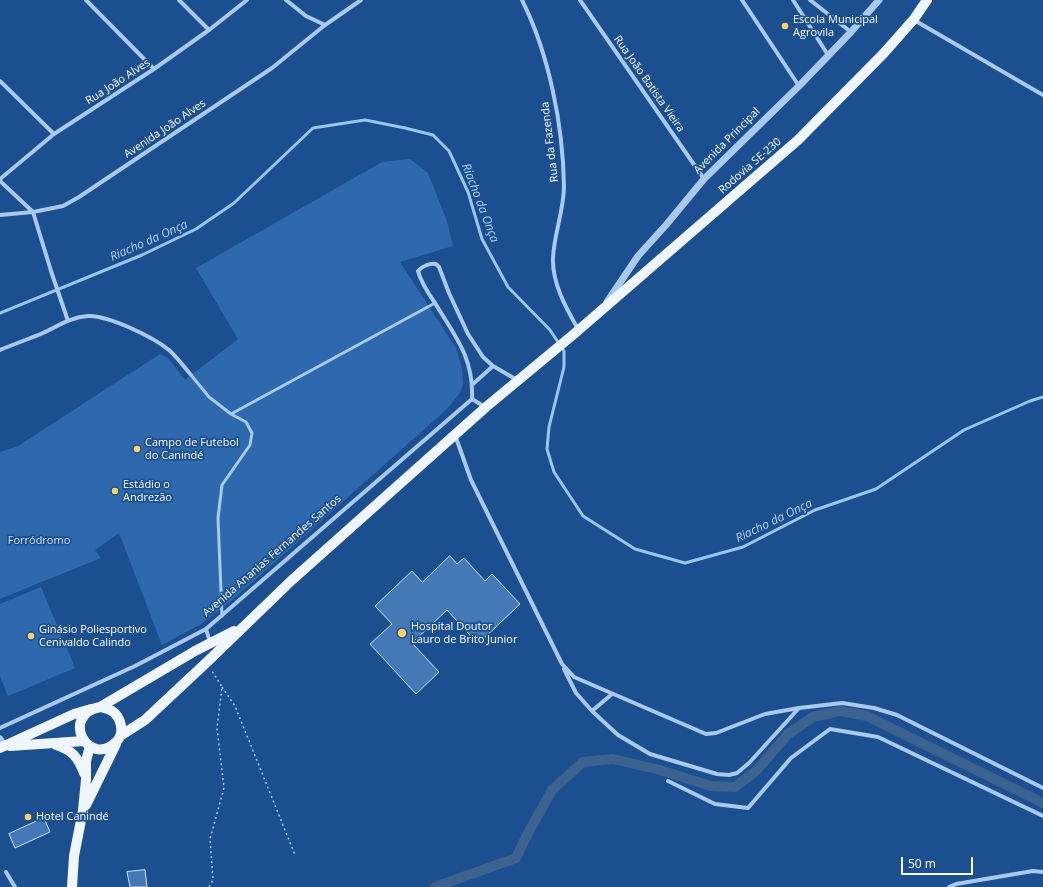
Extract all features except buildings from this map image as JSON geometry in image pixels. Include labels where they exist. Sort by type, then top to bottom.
[{"type":"main road","name":"Rodovia SE-230","points":[[119,738],[145,720],[292,580],[455,434],[576,332],[798,140],[884,54],[914,20],[927,0]]},
{"type":"main road","points":[[119,738],[108,748],[95,749],[87,744],[80,735],[80,722],[88,712],[195,651],[241,628]]},
{"type":"main road","points":[[1,744],[74,714],[97,708],[111,710],[116,714],[121,724],[119,738],[83,810]]},
{"type":"main road","points":[[49,743],[66,748],[73,754],[79,761],[86,780]]},
{"type":"main road","points":[[1,744],[87,744]]},
{"type":"main road","points":[[72,887],[74,856],[83,810],[87,744]]},
{"type":"street","points":[[86,0],[154,69]]},
{"type":"street","points":[[179,0],[209,30]]},
{"type":"street","name":"Rua João Alves","points":[[0,180],[54,134],[154,69],[209,30],[247,0]]},
{"type":"street","points":[[286,0],[306,16],[325,25]]},
{"type":"street","name":"Avenida João Alves","points":[[0,215],[33,212],[62,206],[79,197],[272,68],[325,25],[361,0]]},
{"type":"street","name":"Rua da Fazenda","points":[[522,0],[540,45],[550,77],[555,103],[563,157],[564,188],[553,258],[554,270],[576,332]]},
{"type":"street","name":"Rua João Batista Vieira","points":[[580,0],[704,179]]},
{"type":"street","points":[[742,0],[799,86]]},
{"type":"street","points":[[793,0],[828,55]]},
{"type":"street","points":[[810,0],[851,32]]},
{"type":"street","name":"Avenida Principal","points":[[604,307],[638,256],[704,179],[799,86],[851,32],[879,0]]},
{"type":"street","points":[[914,20],[1043,95]]},
{"type":"street","points":[[0,81],[54,134]]},
{"type":"street","points":[[0,180],[33,212],[68,321]]},
{"type":"street","points":[[486,407],[472,399],[473,384],[467,358],[459,341],[424,286],[418,271],[421,267],[436,264],[439,267],[468,334],[483,357],[493,366],[517,381]]},
{"type":"street","points":[[0,350],[43,333],[68,321],[88,316],[101,317],[115,321],[153,340],[169,350],[191,375]]},
{"type":"street","points":[[473,384],[493,366]]},
{"type":"street","name":"Avenida Ananias Fernandes Santos","points":[[0,728],[135,666],[206,629],[472,399]]},
{"type":"street","points":[[455,434],[472,480],[576,693],[592,711],[618,735],[650,754],[717,774],[729,775],[737,773],[749,763],[799,708]]},
{"type":"street","points":[[206,629],[210,643]]},
{"type":"street","points":[[562,664],[574,677],[706,734],[716,733],[765,714],[799,708],[842,703],[874,708],[897,715],[1043,788]]},
{"type":"street","points":[[592,711],[612,694]]},
{"type":"street","points":[[668,781],[715,804],[748,808],[791,758],[830,729],[878,737],[1043,816]]},
{"type":"street","points":[[949,887],[956,884],[1033,871],[1043,872]]},
{"type":"street","points":[[6,872],[15,887]]},
{"type":"lane","points":[[231,414],[435,303]]},
{"type":"lane","points":[[191,375],[209,397],[231,414],[246,422],[252,433],[250,445],[222,485],[218,518],[222,616]]},
{"type":"path","points":[[207,662],[235,706],[295,855]]},
{"type":"path","points":[[209,887],[212,880],[210,839],[224,788],[217,728],[222,687]]},
{"type":"green space","name":"Forródromo","points":[[410,159],[428,173],[447,221],[453,246],[400,262],[456,348],[462,368],[463,384],[460,393],[447,409],[229,603],[201,624],[162,645],[119,533],[95,550],[101,558],[0,599],[0,452],[18,446],[160,354],[168,358],[185,380],[238,339],[196,268],[382,162]]},
{"type":"green space","name":"Ginásio Poliesportivo Cenivaldo Calindo","points":[[41,587],[75,668],[8,696],[0,676],[0,604]]},
{"type":"waterway","name":"Riacho da Onça","points":[[0,313],[142,255],[196,229],[234,203],[313,128],[365,120],[433,135],[449,151],[468,192],[482,239],[508,287],[550,330],[564,351],[564,367],[549,427],[547,449],[554,472],[583,516],[635,549],[685,563],[743,547],[815,510],[876,489],[964,430],[1030,401],[1043,397]]},
{"type":"waterway","points":[[435,887],[516,858],[552,790],[583,762],[613,759],[660,770],[711,786],[735,787],[756,771],[788,734],[813,717],[840,711],[867,716],[1043,803]]},
{"type":"place","name":"Escola Municipal Agrovila","points":[[785,26]]},
{"type":"place","name":"Campo de Futebol do Canindé","points":[[137,449]]},
{"type":"place","name":"Estádio o Andrezão","points":[[115,491]]},
{"type":"place","name":"Hospital Doutor Lauro de Brito Junior","points":[[402,633]]},
{"type":"place","name":"Ginásio Poliesportivo Cenivaldo Calindo","points":[[31,636]]},
{"type":"place","name":"Hotel Canindé","points":[[28,817]]}]
